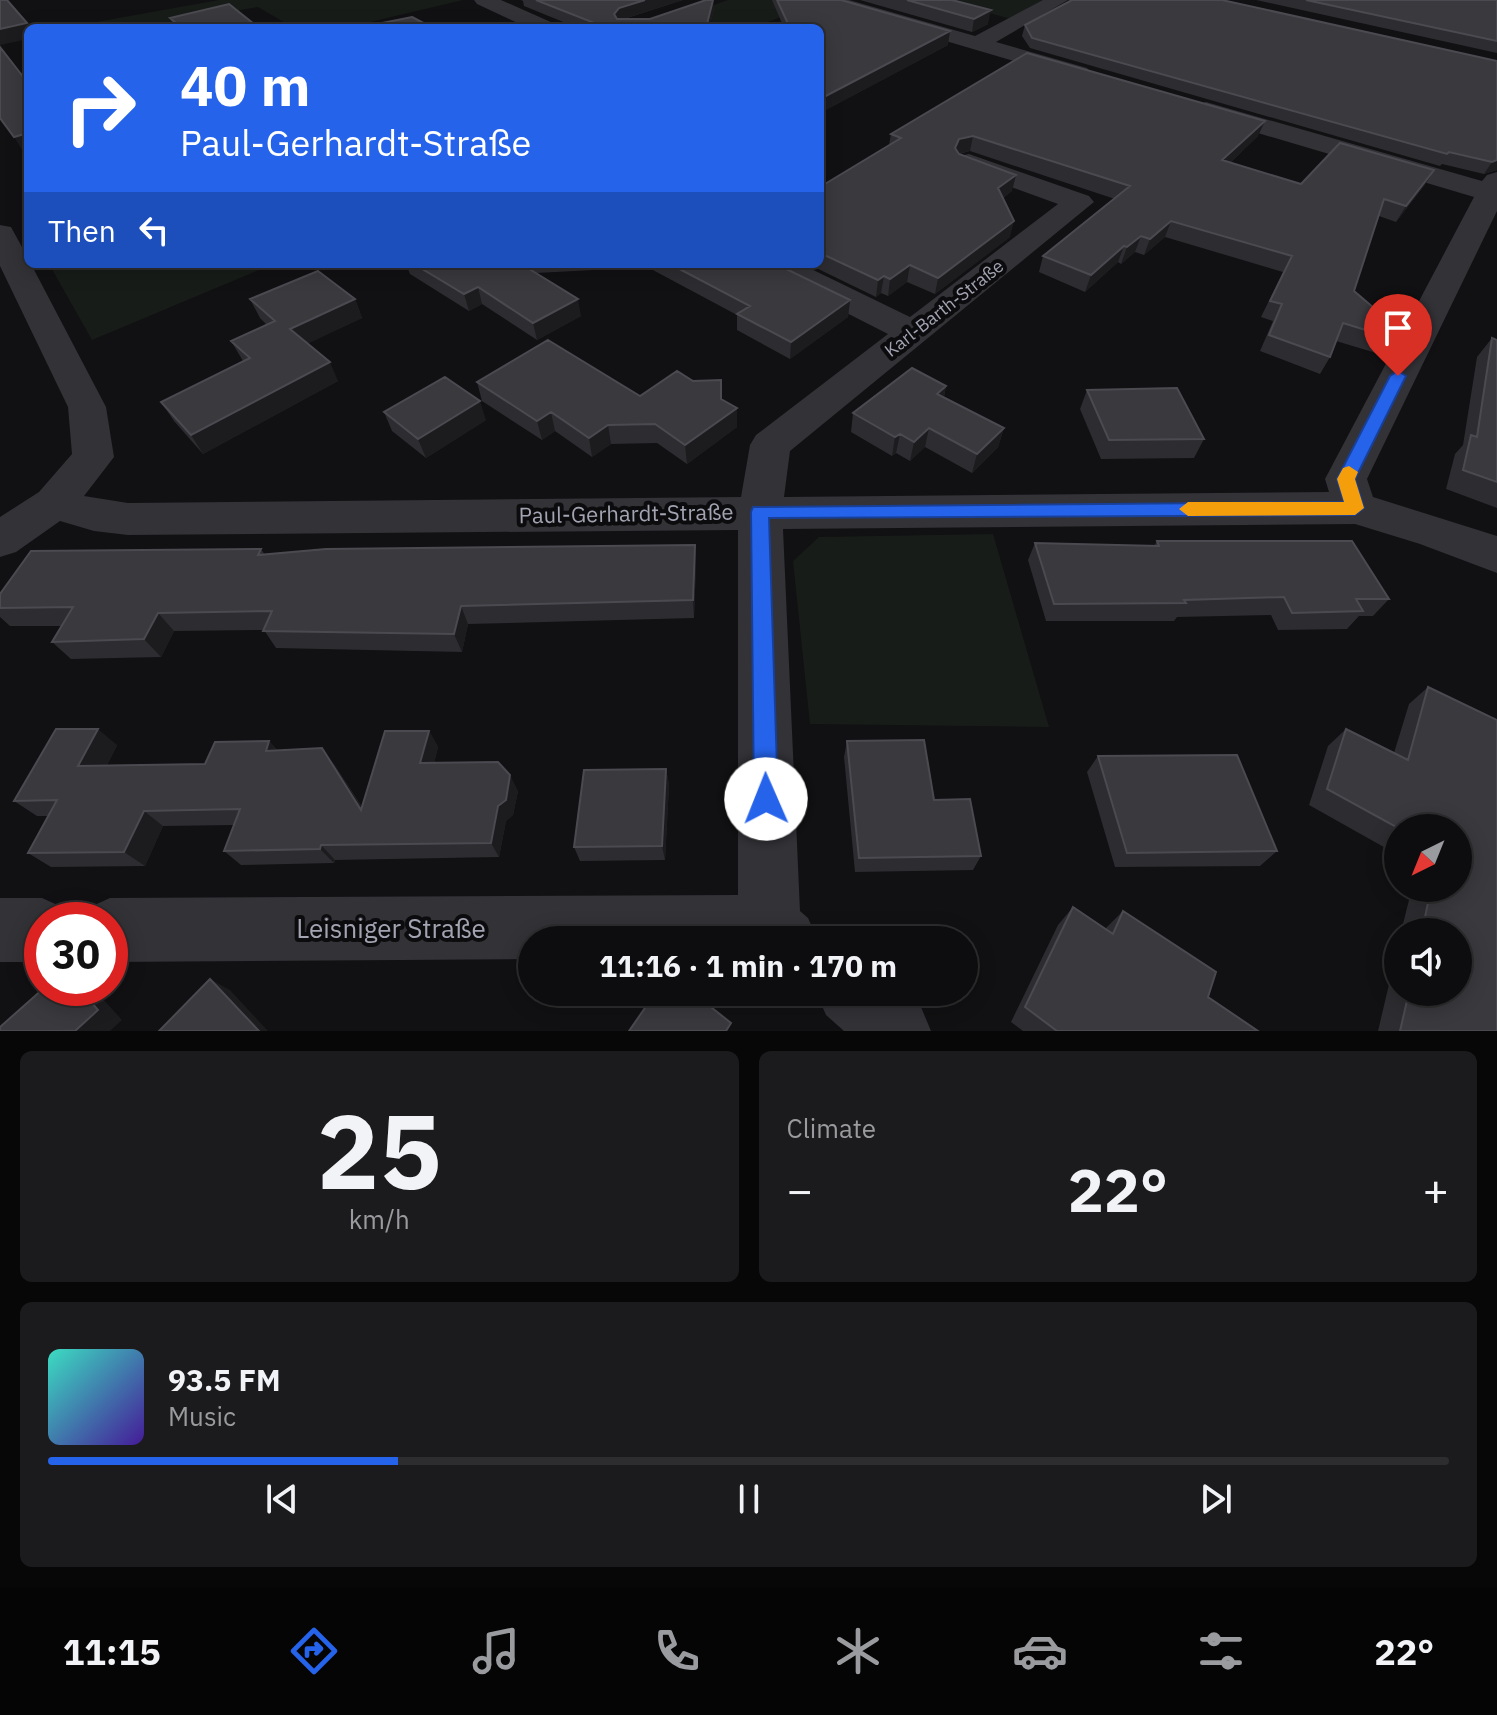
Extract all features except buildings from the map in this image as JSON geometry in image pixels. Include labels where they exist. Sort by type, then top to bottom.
[{"type":"street","points":[[484,0],[536,24]]},
{"type":"street","points":[[827,0],[1098,78]]},
{"type":"street","points":[[978,43],[1058,0]]},
{"type":"street","points":[[1189,105],[1494,187],[1346,479],[1355,508]]},
{"type":"street","name":"Karl-Barth-Straße","points":[[777,926],[760,512],[770,445],[1079,202],[969,162]]},
{"type":"street","points":[[11,236],[24,265]]},
{"type":"street","points":[[0,540],[54,503],[93,457],[87,407],[25,268]]},
{"type":"street","points":[[783,268],[913,332]]},
{"type":"street","name":"Paul-Gerhardt-Straße","points":[[54,503],[94,515],[128,519],[1355,508],[1434,531],[1497,555]]},
{"type":"street","points":[[0,930],[24,930]]},
{"type":"street","name":"Leisniger Straße","points":[[128,930],[518,932]]},
{"type":"street","points":[[866,1006],[897,1031]]},
{"type":"shaded area","points":[[219,0],[463,0],[362,24],[287,24],[258,7],[164,24],[85,24]]},
{"type":"shaded area","points":[[728,0],[821,2],[763,24],[719,24],[688,14]]},
{"type":"shaded area","points":[[941,0],[1047,0],[1011,19]]},
{"type":"shaded area","points":[[51,268],[263,268],[92,340]]},
{"type":"shaded area","points":[[993,534],[1049,727],[810,724],[793,561],[819,537]]},
{"type":"slow traffic","points":[[1188,509],[1355,508],[1346,479],[1349,472]]},
{"type":"route","points":[[766,799],[760,512],[1355,508],[1346,479],[1398,376]]}]
